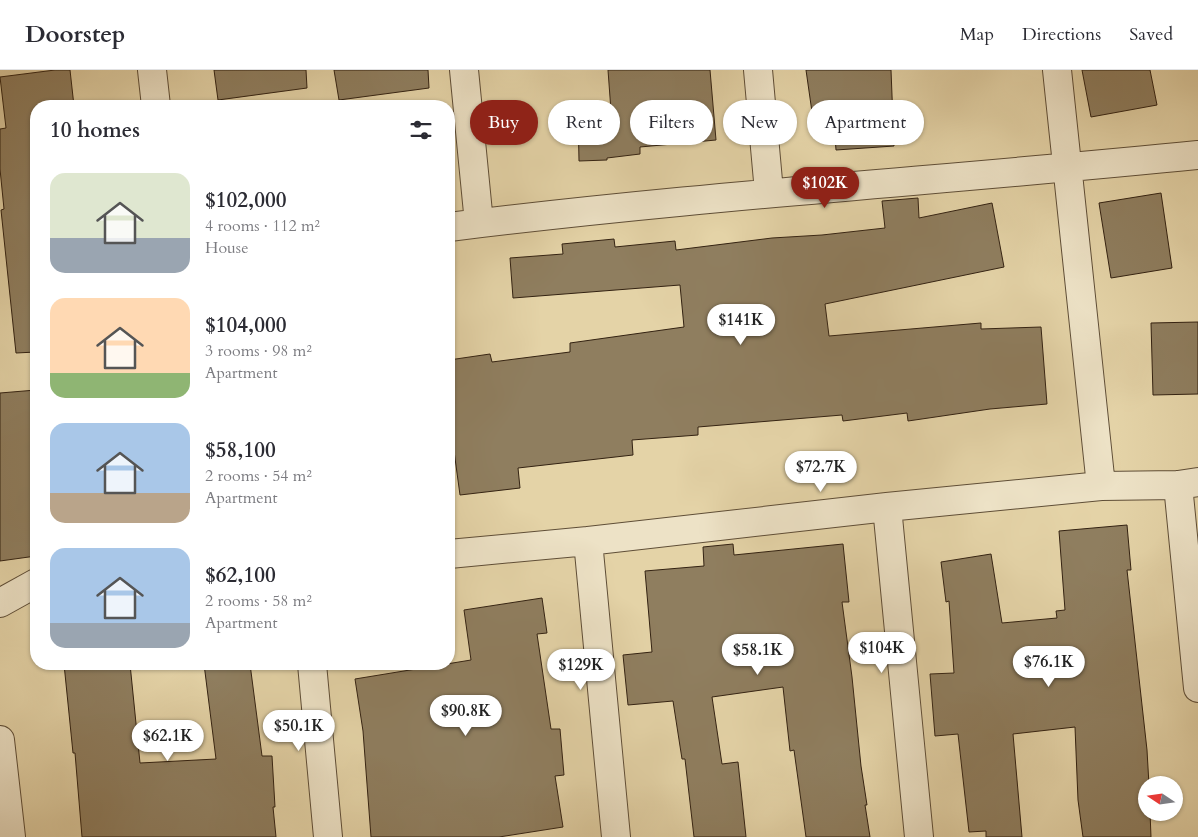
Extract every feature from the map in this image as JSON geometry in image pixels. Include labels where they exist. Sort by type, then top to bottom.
[{"type":"street","points":[[152,70],[155,100]]},
{"type":"street","points":[[464,70],[478,223]]},
{"type":"street","points":[[758,70],[769,192]]},
{"type":"street","points":[[1057,70],[1101,486]]},
{"type":"street","points":[[455,226],[769,192],[1066,168],[1198,155]]},
{"type":"street","points":[[455,553],[1101,486],[1188,483],[1198,688]]},
{"type":"street","points":[[887,507],[919,837]]},
{"type":"street","points":[[588,541],[616,837]]},
{"type":"street","points":[[0,603],[30,586]]},
{"type":"street","points":[[313,670],[328,837]]},
{"type":"street","points":[[0,740],[11,837]]},
{"type":"building","points":[[70,70],[73,100],[30,100],[30,352],[16,353],[1,210],[4,209],[0,169],[0,129],[6,128],[0,77]]},
{"type":"building","points":[[214,70],[306,70],[307,88],[218,100]]},
{"type":"building","points":[[334,70],[428,70],[429,88],[339,100]]},
{"type":"building","points":[[608,70],[710,70],[713,100],[630,100],[630,145],[662,145],[640,147],[640,154],[607,158],[607,160],[579,161],[579,145],[620,145],[620,100],[610,100]]},
{"type":"building","points":[[806,70],[891,70],[892,100],[810,100]]},
{"type":"building","points":[[1082,70],[1150,70],[1157,105],[1091,117]]},
{"type":"building","points":[[713,105],[716,140],[713,140]]},
{"type":"building","points":[[836,145],[894,145],[894,146],[836,150]]},
{"type":"building","points":[[1161,193],[1172,268],[1111,278],[1099,203]]},
{"type":"building","points":[[918,198],[919,218],[992,203],[1004,267],[825,304],[829,336],[981,323],[981,329],[1041,327],[1047,404],[990,409],[908,421],[907,413],[843,421],[842,415],[698,427],[698,435],[632,440],[633,455],[518,468],[520,488],[460,495],[455,458],[455,359],[490,354],[492,362],[570,352],[570,343],[684,327],[680,285],[513,298],[510,258],[563,254],[562,244],[614,239],[615,247],[675,241],[676,250],[772,238],[885,228],[882,201]]},
{"type":"building","points":[[1198,322],[1198,394],[1153,395],[1151,323]]},
{"type":"building","points":[[30,390],[30,557],[0,561],[0,393]]},
{"type":"building","points":[[1127,525],[1131,570],[1127,570],[1148,776],[1138,776],[1138,821],[1150,821],[1151,837],[1083,837],[1078,800],[1075,727],[1013,734],[1022,837],[986,837],[986,831],[969,832],[958,734],[935,736],[930,674],[954,673],[949,601],[946,602],[941,562],[991,554],[1002,623],[1057,618],[1056,611],[1065,610],[1059,531]]},
{"type":"building","points":[[733,544],[734,555],[843,544],[849,602],[842,602],[870,837],[806,837],[794,750],[790,751],[783,687],[712,697],[722,764],[738,762],[746,837],[694,837],[685,759],[682,759],[673,701],[628,705],[623,655],[652,652],[645,571],[704,566],[703,547]]},
{"type":"building","points":[[542,598],[547,633],[537,634],[551,729],[560,729],[564,775],[555,776],[563,827],[499,837],[371,837],[363,731],[355,679],[410,670],[455,670],[455,663],[471,660],[464,610]]},
{"type":"building","points":[[65,670],[131,670],[140,763],[216,759],[205,670],[251,670],[262,756],[272,756],[275,807],[273,807],[276,837],[82,837],[75,753],[73,753]]}]
